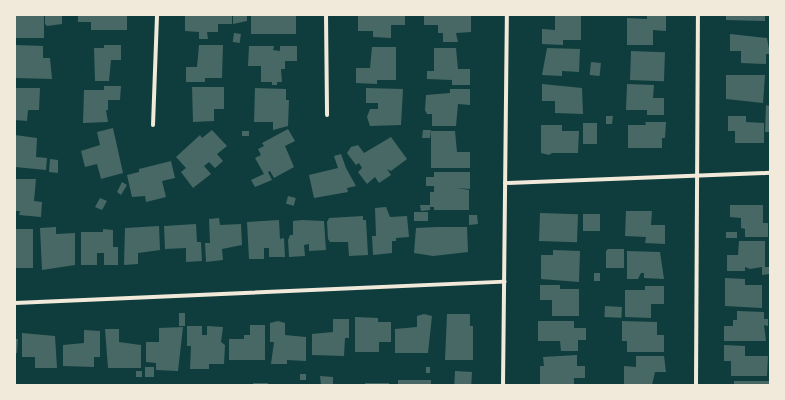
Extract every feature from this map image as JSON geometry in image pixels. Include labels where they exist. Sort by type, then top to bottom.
[{"type":"street","points":[[153,125],[157,15]]},
{"type":"street","points":[[326,15],[327,115]]},
{"type":"street","points":[[503,385],[507,15]]},
{"type":"street","points":[[696,385],[695,176],[698,15]]},
{"type":"street","points":[[505,184],[770,173]]},
{"type":"street","points":[[15,303],[505,282]]},
{"type":"building","points":[[15,15],[44,15],[44,38],[15,38]]},
{"type":"building","points":[[45,15],[62,15],[62,24],[47,26],[45,24]]},
{"type":"building","points":[[78,15],[127,15],[127,30],[91,30],[91,22],[78,22]]},
{"type":"building","points":[[185,15],[232,15],[232,24],[218,24],[218,32],[207,32],[208,39],[199,39],[199,32],[185,31]]},
{"type":"building","points":[[233,15],[247,15],[247,21],[233,24]]},
{"type":"building","points":[[251,15],[296,15],[296,34],[251,34]]},
{"type":"building","points":[[358,15],[405,15],[405,25],[391,25],[391,38],[373,37],[373,31],[358,31]]},
{"type":"building","points":[[424,15],[471,15],[471,32],[456,33],[458,42],[443,42],[443,33],[438,33],[438,25],[424,25]]},
{"type":"building","points":[[555,15],[581,15],[581,40],[563,40],[563,45],[542,44],[542,29],[555,30]]},
{"type":"building","points":[[647,15],[666,15],[666,31],[653,30],[653,45],[627,45],[627,18],[647,19]]},
{"type":"building","points":[[726,15],[765,15],[765,21],[726,20]]},
{"type":"building","points":[[234,33],[241,34],[240,43],[233,42]]},
{"type":"building","points":[[730,34],[767,38],[770,54],[766,54],[766,64],[741,63],[741,51],[730,51]]},
{"type":"building","points":[[15,45],[43,46],[43,58],[50,58],[52,79],[15,78]]},
{"type":"building","points":[[104,45],[121,45],[121,60],[111,60],[109,81],[95,81],[94,48],[104,48]]},
{"type":"building","points":[[199,45],[223,45],[222,78],[205,78],[205,82],[186,82],[186,67],[197,67]]},
{"type":"building","points":[[249,46],[274,46],[273,50],[280,51],[280,46],[297,46],[297,61],[285,61],[285,69],[281,69],[282,82],[277,82],[277,85],[272,85],[272,82],[261,82],[261,66],[248,66]]},
{"type":"building","points":[[372,47],[396,47],[396,80],[377,80],[377,84],[356,83],[356,68],[370,68]]},
{"type":"building","points":[[434,48],[456,48],[458,69],[470,69],[470,85],[452,85],[452,80],[427,79],[427,71],[434,71]]},
{"type":"building","points":[[547,48],[580,49],[579,72],[562,71],[562,76],[542,75]]},
{"type":"building","points":[[631,51],[665,52],[664,81],[630,80]]},
{"type":"building","points":[[591,62],[601,63],[600,76],[590,75]]},
{"type":"building","points":[[726,75],[765,75],[763,103],[726,99]]},
{"type":"building","points":[[542,84],[582,88],[583,114],[555,113],[555,101],[542,101]]},
{"type":"building","points":[[627,84],[654,85],[653,98],[664,98],[664,115],[647,115],[647,110],[626,110]]},
{"type":"building","points":[[104,86],[121,86],[120,100],[108,100],[108,110],[106,110],[108,122],[83,123],[84,90],[104,90]]},
{"type":"building","points":[[192,87],[224,87],[224,109],[214,109],[214,121],[193,122]]},
{"type":"building","points":[[15,88],[40,88],[39,110],[28,110],[27,121],[15,120]]},
{"type":"building","points":[[255,88],[286,89],[286,100],[289,100],[288,126],[273,130],[273,122],[254,122]]},
{"type":"building","points":[[366,88],[403,89],[401,125],[370,126],[367,117],[370,109],[378,109],[378,103],[366,103]]},
{"type":"building","points":[[450,89],[470,89],[470,105],[458,104],[456,126],[432,126],[432,114],[427,114],[425,110],[426,95],[450,93]]},
{"type":"building","points":[[766,105],[770,106],[770,132],[765,132]]},
{"type":"building","points":[[606,116],[613,116],[612,124],[606,124]]},
{"type":"building","points":[[728,116],[746,116],[746,122],[764,123],[764,143],[735,143],[735,131],[728,131]]},
{"type":"building","points":[[645,122],[666,122],[665,138],[662,138],[662,148],[628,148],[628,125],[646,125]]},
{"type":"building","points":[[583,123],[597,123],[597,144],[583,144]]},
{"type":"building","points":[[541,125],[562,125],[562,131],[579,131],[578,153],[552,153],[549,155],[541,153]]},
{"type":"building","points":[[113,128],[123,173],[101,179],[97,164],[85,167],[81,151],[100,145],[97,132]]},
{"type":"building","points":[[288,129],[295,141],[285,146],[294,167],[274,178],[270,171],[268,172],[272,180],[255,187],[251,180],[264,174],[255,158],[261,155],[258,149],[264,146],[262,143]]},
{"type":"building","points":[[212,130],[227,146],[217,154],[223,161],[215,168],[209,162],[204,166],[211,174],[193,188],[181,172],[186,168],[176,157],[200,135],[202,138]]},
{"type":"building","points":[[423,130],[431,130],[430,138],[422,138]]},
{"type":"building","points":[[242,131],[249,131],[249,136],[242,136]]},
{"type":"building","points":[[431,131],[455,131],[457,152],[470,152],[470,168],[431,168]]},
{"type":"building","points":[[15,135],[37,138],[36,157],[47,158],[46,170],[15,167]]},
{"type":"building","points":[[391,137],[407,159],[391,171],[387,169],[391,175],[379,183],[375,177],[367,184],[358,172],[362,168],[359,163],[356,165],[347,153],[351,147],[358,145],[364,153]]},
{"type":"building","points":[[341,154],[346,168],[356,186],[347,188],[348,192],[314,198],[309,175],[338,168],[334,156]]},
{"type":"building","points":[[50,159],[58,160],[58,173],[49,172]]},
{"type":"building","points":[[171,161],[175,178],[162,181],[166,197],[146,202],[145,196],[132,197],[127,175],[139,172],[139,169]]},
{"type":"building","points":[[434,172],[470,172],[470,189],[457,188],[469,190],[469,210],[434,210],[434,207],[430,207],[430,192],[434,192],[434,186],[426,186],[426,177],[434,177]]},
{"type":"building","points":[[15,179],[36,179],[34,201],[42,202],[41,217],[19,215],[20,211],[15,211]]},
{"type":"building","points":[[122,182],[127,185],[121,195],[117,192]]},
{"type":"building","points":[[288,196],[296,198],[294,206],[286,204]]},
{"type":"building","points":[[100,198],[107,201],[102,210],[95,207]]},
{"type":"building","points":[[420,205],[430,205],[430,210],[421,211]]},
{"type":"building","points":[[730,205],[763,205],[763,223],[768,223],[768,237],[745,237],[745,229],[741,228],[741,218],[730,217]]},
{"type":"building","points":[[386,207],[390,217],[407,216],[409,237],[396,238],[396,241],[392,241],[392,253],[373,255],[372,236],[376,236],[375,208]]},
{"type":"building","points":[[626,211],[652,211],[651,225],[665,225],[665,244],[645,243],[646,237],[625,236]]},
{"type":"building","points":[[414,212],[428,212],[428,221],[414,221]]},
{"type":"building","points":[[540,213],[578,214],[577,242],[539,241]]},
{"type":"building","points":[[583,214],[600,214],[600,231],[583,231]]},
{"type":"building","points":[[469,215],[477,215],[478,224],[469,225]]},
{"type":"building","points":[[363,216],[363,220],[366,220],[368,255],[349,256],[348,242],[330,242],[328,239],[327,222],[329,218]]},
{"type":"building","points":[[219,218],[220,225],[241,224],[242,245],[222,249],[223,260],[206,262],[205,243],[210,243],[209,219]]},
{"type":"building","points":[[279,220],[280,239],[284,238],[285,257],[269,257],[269,248],[264,248],[264,259],[249,259],[247,222]]},
{"type":"building","points":[[293,221],[324,221],[326,250],[309,251],[309,244],[304,245],[305,256],[289,257],[288,240],[290,235],[293,235]]},
{"type":"building","points":[[196,224],[197,242],[201,242],[202,261],[186,262],[186,248],[165,249],[164,226]]},
{"type":"building","points":[[159,226],[160,250],[138,253],[138,264],[124,265],[125,228]]},
{"type":"building","points":[[56,227],[56,234],[75,233],[75,265],[42,270],[40,228]]},
{"type":"building","points":[[467,227],[468,252],[433,256],[414,253],[416,228]]},
{"type":"building","points":[[16,229],[33,229],[33,268],[16,268]]},
{"type":"building","points":[[103,229],[113,230],[113,247],[118,247],[118,265],[104,265],[104,253],[97,253],[97,265],[81,265],[81,232],[103,232]]},
{"type":"building","points":[[726,232],[737,232],[737,238],[726,238]]},
{"type":"building","points":[[739,241],[765,241],[765,267],[770,267],[770,274],[762,275],[762,267],[750,269],[745,267],[745,271],[727,271],[727,255],[738,255]]},
{"type":"building","points":[[608,249],[624,249],[624,268],[606,268],[606,251]]},
{"type":"building","points":[[553,250],[580,251],[579,282],[541,279],[541,255],[553,255]]},
{"type":"building","points":[[627,251],[660,252],[664,279],[644,278],[644,273],[641,273],[638,279],[627,279]]},
{"type":"building","points":[[594,273],[600,273],[600,281],[594,281]]},
{"type":"building","points":[[725,278],[745,279],[745,285],[762,285],[762,308],[725,306]]},
{"type":"building","points":[[540,285],[560,285],[560,289],[579,289],[579,316],[552,316],[552,300],[540,300]]},
{"type":"building","points":[[645,286],[664,286],[664,304],[651,304],[651,318],[625,317],[625,290],[645,290]]},
{"type":"building","points":[[605,306],[622,307],[621,318],[604,317]]},
{"type":"building","points":[[737,311],[764,312],[764,319],[768,319],[768,326],[764,325],[766,341],[724,341],[724,326],[733,326],[733,320],[737,320]]},
{"type":"building","points":[[179,313],[185,313],[185,326],[179,326]]},
{"type":"building","points":[[424,314],[432,316],[428,353],[395,353],[395,329],[417,327],[417,316]]},
{"type":"building","points":[[447,314],[470,314],[470,326],[473,326],[473,360],[445,360]]},
{"type":"building","points":[[355,317],[378,318],[378,322],[391,322],[391,342],[379,342],[379,352],[355,352]]},
{"type":"building","points":[[333,319],[349,319],[349,338],[345,338],[344,356],[312,355],[312,334],[333,332]]},
{"type":"building","points":[[278,321],[285,323],[285,335],[306,337],[306,361],[287,360],[287,364],[271,364],[274,342],[270,342],[270,323]]},
{"type":"building","points":[[538,321],[574,321],[574,328],[586,328],[586,340],[578,340],[578,351],[561,351],[560,341],[538,341]]},
{"type":"building","points":[[622,321],[657,322],[657,335],[664,335],[664,352],[627,352],[627,341],[622,341]]},
{"type":"building","points":[[250,325],[265,325],[265,360],[229,360],[229,339],[244,339],[244,335],[250,335]]},
{"type":"building","points":[[187,326],[202,326],[202,335],[207,335],[207,326],[223,327],[221,342],[225,345],[224,364],[209,364],[209,369],[190,369],[191,346],[187,346]]},
{"type":"building","points":[[183,327],[178,371],[156,370],[156,363],[146,362],[146,342],[159,342],[159,328]]},
{"type":"building","points":[[105,329],[119,329],[119,342],[141,345],[141,368],[108,368]]},
{"type":"building","points":[[84,330],[100,331],[100,357],[94,357],[94,367],[63,366],[63,345],[84,343]]},
{"type":"building","points":[[22,333],[55,336],[57,368],[35,368],[35,357],[22,357]]},
{"type":"building","points":[[15,339],[18,339],[17,353],[15,353]]},
{"type":"building","points":[[724,345],[745,346],[745,356],[768,356],[767,376],[731,376],[731,361],[724,361]]},
{"type":"building","points":[[577,355],[577,366],[585,366],[585,378],[574,378],[574,385],[540,385],[540,366],[544,366],[543,357]]},
{"type":"building","points":[[636,356],[664,356],[666,372],[655,372],[652,385],[624,385],[624,366],[636,367]]},
{"type":"building","points":[[145,367],[154,367],[154,377],[145,377]]},
{"type":"building","points":[[426,367],[430,367],[430,373],[426,373]]},
{"type":"building","points":[[136,371],[142,371],[142,377],[136,377]]},
{"type":"building","points":[[455,371],[472,372],[471,385],[454,385]]},
{"type":"building","points":[[300,374],[306,374],[306,380],[300,380]]},
{"type":"building","points":[[320,376],[333,377],[333,385],[321,385]]},
{"type":"building","points":[[398,380],[431,380],[431,385],[398,385]]},
{"type":"building","points":[[734,381],[770,381],[770,385],[734,385]]},
{"type":"building","points":[[253,383],[268,383],[268,385],[253,385]]},
{"type":"building","points":[[365,383],[389,383],[389,385],[365,385]]}]
